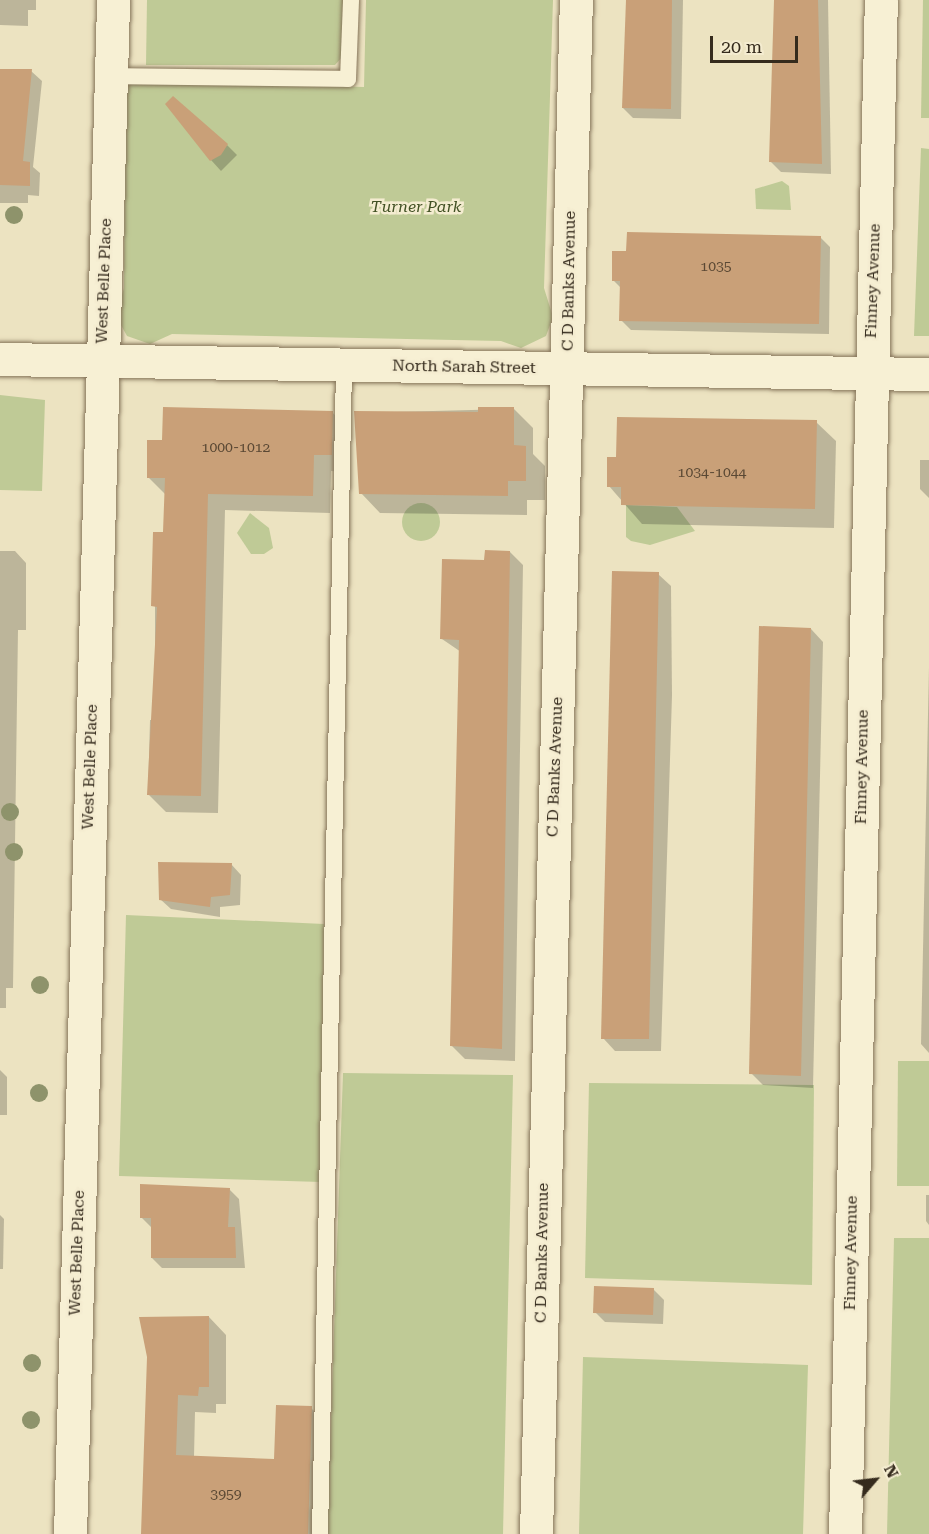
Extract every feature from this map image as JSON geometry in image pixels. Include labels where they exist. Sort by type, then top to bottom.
[{"type":"street","name":"West Belle Place","points":[[70,1534],[101,361],[113,0]]},
{"type":"street","name":"C D Banks Avenue","points":[[536,1534],[576,0]]},
{"type":"street","name":"Finney Avenue","points":[[845,1534],[870,372],[881,0]]},
{"type":"street","name":"North Sarah Street","points":[[0,359],[929,374]]},
{"type":"lane","points":[[111,76],[348,80],[351,0]]},
{"type":"lane","points":[[320,1534],[344,366]]},
{"type":"green space","points":[[147,0],[348,0],[343,56],[335,65],[146,65]]},
{"type":"green space","name":"Turner Park","points":[[366,0],[553,0],[544,288],[553,317],[546,336],[521,348],[501,341],[172,334],[150,344],[127,336],[116,316],[124,288],[125,80],[364,87]]},
{"type":"green space","points":[[923,0],[929,0],[929,118],[921,118]]},
{"type":"green space","points":[[921,148],[929,149],[929,336],[914,336]]},
{"type":"green space","points":[[782,181],[789,186],[791,210],[756,209],[755,189]]},
{"type":"green space","points":[[0,395],[45,400],[42,491],[0,490]]},
{"type":"green space","points":[[421,503],[428,504],[434,509],[439,515],[439,529],[434,535],[428,540],[421,541],[414,540],[408,535],[403,529],[402,522],[403,515],[408,509],[414,504]]},
{"type":"green space","points":[[626,505],[677,507],[695,531],[650,545],[631,541],[626,537]]},
{"type":"green space","points":[[250,513],[269,528],[273,548],[264,554],[251,554],[237,533]]},
{"type":"green space","points":[[126,915],[324,924],[321,1182],[119,1176]]},
{"type":"green space","points":[[898,1061],[929,1061],[929,1186],[897,1186]]},
{"type":"green space","points":[[343,1073],[513,1075],[503,1534],[327,1534]]},
{"type":"green space","points":[[589,1083],[814,1085],[812,1285],[585,1278]]},
{"type":"green space","points":[[894,1238],[929,1238],[929,1534],[887,1534]]},
{"type":"green space","points":[[583,1357],[808,1365],[803,1534],[579,1534]]},
{"type":"building","points":[[626,0],[672,0],[671,109],[622,108]]},
{"type":"building","points":[[774,0],[818,0],[822,164],[769,162]]},
{"type":"building","points":[[0,69],[32,69],[23,161],[30,162],[30,186],[0,185]]},
{"type":"building","points":[[173,96],[228,144],[221,155],[210,161],[165,104]]},
{"type":"building","points":[[627,232],[821,236],[819,324],[619,321],[620,281],[612,281],[612,251],[626,251]]},
{"type":"building","points":[[163,407],[333,411],[332,455],[314,455],[313,496],[208,494],[201,796],[147,795],[157,607],[151,606],[153,532],[163,532],[165,478],[147,478],[147,440],[162,440]]},
{"type":"building","points":[[478,407],[514,407],[514,445],[526,446],[526,481],[508,481],[508,496],[359,494],[354,411],[478,412]]},
{"type":"building","points":[[617,417],[817,420],[815,509],[621,505],[621,487],[607,487],[607,457],[616,457]]},
{"type":"building","points":[[485,550],[510,551],[502,1049],[450,1046],[459,640],[440,639],[442,559],[484,560]]},
{"type":"building","points":[[612,571],[659,572],[649,1039],[601,1039]]},
{"type":"building","points":[[759,626],[811,628],[801,1076],[749,1074]]},
{"type":"building","points":[[158,862],[232,863],[230,895],[211,897],[210,907],[159,900]]},
{"type":"building","points":[[140,1184],[230,1188],[228,1227],[235,1227],[236,1258],[151,1258],[151,1218],[140,1218]]},
{"type":"building","points":[[594,1286],[654,1288],[653,1315],[593,1313]]},
{"type":"building","points":[[209,1316],[209,1387],[199,1387],[198,1396],[178,1395],[176,1455],[274,1459],[276,1405],[312,1406],[308,1534],[141,1534],[147,1357],[139,1317]]}]
